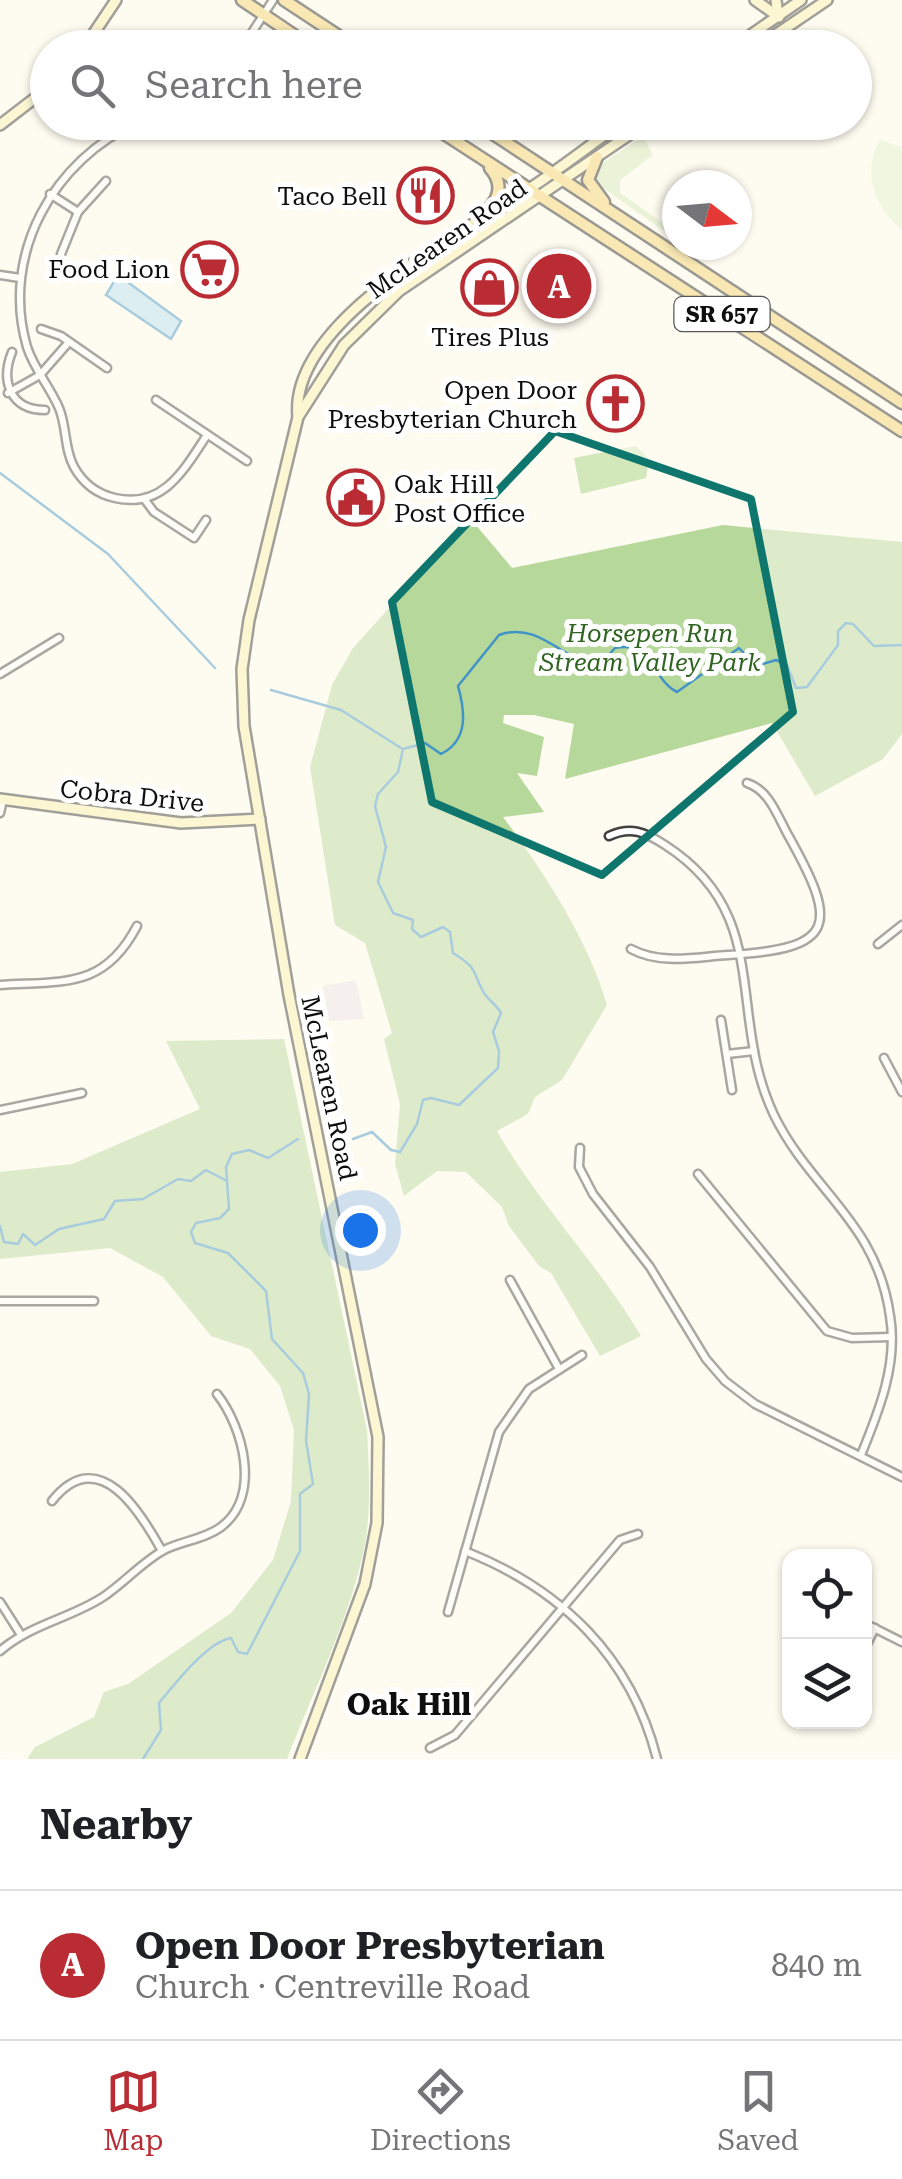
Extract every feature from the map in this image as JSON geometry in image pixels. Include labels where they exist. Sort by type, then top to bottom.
[{"type":"main road","points":[[96,30],[116,0]]},
{"type":"main road","points":[[242,0],[286,30]]},
{"type":"main road","points":[[284,0],[330,30]]},
{"type":"main road","points":[[755,0],[778,16],[786,28]]},
{"type":"main road","points":[[776,0],[778,16]]},
{"type":"main road","points":[[758,30],[802,0]]},
{"type":"main road","points":[[783,30],[826,0]]},
{"type":"main road","points":[[0,125],[30,102]]},
{"type":"main road","name":"SR 657","points":[[453,140],[902,431]]},
{"type":"main road","name":"SR 657","points":[[503,140],[902,403]]},
{"type":"main road","name":"McLearen Road","points":[[298,417],[296,394],[332,335],[390,278],[598,140]]},
{"type":"main road","name":"McLearen Road","points":[[300,1759],[365,1584],[377,1523],[379,1452],[374,1402],[298,1042],[244,726],[243,656],[298,417],[333,358],[384,303],[622,140]]},
{"type":"main road","points":[[597,157],[588,180],[615,214]]},
{"type":"main road","points":[[474,225],[499,197],[496,174],[483,160]]},
{"type":"main road","name":"Cobra Drive","points":[[2,800],[181,824],[260,819]]},
{"type":"street","points":[[253,30],[273,0]]},
{"type":"street","points":[[108,140],[89,151],[50,194],[32,228],[20,278],[25,338],[60,409],[70,458],[85,482],[108,496],[145,500],[173,484],[207,435]]},
{"type":"street","points":[[61,254],[78,212],[106,181]]},
{"type":"street","points":[[50,194],[78,212]]},
{"type":"street","points":[[0,275],[20,278]]},
{"type":"street","points":[[41,328],[107,368]]},
{"type":"street","points":[[8,393],[40,375],[69,342]]},
{"type":"street","points":[[12,352],[5,370],[8,393],[29,409],[45,410]]},
{"type":"street","points":[[156,400],[247,461]]},
{"type":"street","points":[[145,500],[154,512],[194,538],[206,520]]},
{"type":"street","points":[[0,674],[59,638]]},
{"type":"street","points":[[630,949],[656,959],[738,954],[796,947],[811,935],[822,910],[818,889],[764,792],[747,782]]},
{"type":"street","points":[[0,814],[2,800]]},
{"type":"street","points":[[609,836],[636,830],[651,836],[705,874],[733,922],[761,1082],[785,1134],[860,1230],[884,1281],[891,1337],[887,1381],[861,1455]]},
{"type":"street","points":[[878,944],[902,925]]},
{"type":"street","points":[[0,985],[74,980],[98,972],[117,958],[137,926]]},
{"type":"street","points":[[721,1020],[732,1090]]},
{"type":"street","points":[[726,1054],[754,1050]]},
{"type":"street","points":[[884,1058],[902,1092]]},
{"type":"street","points":[[0,1110],[82,1093]]},
{"type":"street","points":[[580,1148],[578,1167],[593,1194],[650,1267],[692,1338],[725,1381],[756,1404],[902,1477]]},
{"type":"street","points":[[698,1174],[827,1332],[852,1338],[891,1337]]},
{"type":"street","points":[[510,1280],[558,1367]]},
{"type":"street","points":[[0,1301],[94,1302]]},
{"type":"street","points":[[448,1612],[499,1432],[529,1389],[582,1355]]},
{"type":"street","points":[[0,1650],[21,1635],[102,1597],[162,1551],[216,1530],[233,1516],[241,1499],[239,1428],[216,1394]]},
{"type":"street","points":[[52,1501],[75,1484],[114,1486],[136,1506],[162,1551]]},
{"type":"street","points":[[430,1748],[455,1736],[620,1540],[638,1534]]},
{"type":"street","points":[[465,1551],[520,1576],[564,1606],[604,1647],[626,1679],[656,1759]]},
{"type":"street","points":[[0,1602],[21,1635]]},
{"type":"street","points":[[872,1626],[902,1642]]},
{"type":"street","points":[[870,1639],[875,1628]]},
{"type":"highlighted area","points":[[555,431],[751,499],[793,712],[602,875],[432,802],[392,602]]},
{"type":"shaded area","points":[[356,980],[364,1019],[329,1021],[323,986]]},
{"type":"green space","points":[[637,140],[645,140],[653,155],[620,180],[620,193],[662,223],[662,229],[596,183],[597,167]]},
{"type":"green space","points":[[880,140],[902,147],[902,230],[884,211],[871,177]]},
{"type":"green space","points":[[636,446],[649,459],[646,478],[581,494],[574,458]]},
{"type":"green space","name":"Horsepen Run Stream Valley Park","points":[[470,518],[512,568],[723,525],[902,542],[902,734],[883,759],[815,796],[772,723],[565,779],[574,724],[534,715],[504,715],[503,723],[544,737],[537,776],[517,773],[544,812],[503,817],[576,930],[607,1005],[562,1080],[535,1097],[528,1114],[497,1131],[641,1336],[600,1356],[551,1273],[539,1266],[509,1226],[502,1207],[466,1172],[437,1171],[404,1196],[395,1164],[400,1104],[384,1039],[392,1033],[365,943],[335,925],[310,767],[332,685],[353,648]]},
{"type":"green space","points":[[284,1039],[367,1430],[368,1523],[348,1606],[287,1759],[27,1759],[35,1747],[94,1717],[104,1692],[128,1684],[231,1613],[273,1560],[291,1501],[294,1430],[280,1386],[250,1349],[211,1336],[163,1277],[110,1248],[0,1259],[0,1172],[72,1164],[200,1109],[166,1041]]},
{"type":"water","points":[[118,275],[181,321],[171,339],[106,295]]},
{"type":"waterway","points":[[0,473],[108,554],[215,668]]},
{"type":"waterway","points":[[353,1139],[372,1132],[391,1150],[400,1152],[417,1124],[423,1100],[431,1098],[459,1105],[498,1068],[499,1051],[493,1032],[501,1013],[484,993],[471,967],[453,953],[450,932],[443,927],[421,937],[412,929],[413,920],[393,913],[378,882],[386,847],[375,806],[378,794],[398,772],[403,749],[425,743],[441,754],[456,741],[463,724],[458,686],[499,635],[513,632],[537,637],[597,668],[615,648],[628,647],[645,655],[677,692],[739,648],[756,666],[776,660],[787,665],[796,688],[807,687],[838,645],[838,631],[846,623],[853,624],[874,646],[902,645]]},
{"type":"waterway","points":[[271,690],[341,710],[401,748]]},
{"type":"waterway","points":[[143,1759],[161,1730],[159,1703],[192,1665],[222,1641],[231,1638],[238,1652],[247,1654],[300,1551],[300,1494],[313,1484],[306,1441],[309,1394],[303,1373],[272,1339],[266,1291],[228,1253],[195,1243],[191,1232],[196,1223],[220,1218],[229,1209],[226,1167],[232,1154],[249,1150],[268,1158],[298,1139]]},
{"type":"waterway","points":[[0,1226],[4,1242],[18,1244],[23,1234],[35,1245],[59,1229],[104,1219],[115,1201],[143,1199],[178,1179],[191,1181],[206,1170],[225,1180]]},
{"type":"place","name":"Taco Bell","points":[[426,196]]},
{"type":"place","name":"Food Lion","points":[[209,269]]},
{"type":"place","name":"Open Door Presbyterian","points":[[559,286]]},
{"type":"place","name":"Tires Plus","points":[[490,288]]},
{"type":"place","name":"Open Door Presbyterian Church","points":[[616,404]]},
{"type":"place","name":"Oak Hill Post Office","points":[[355,498]]},
{"type":"district","name":"Oak Hill","points":[[409,1704]]}]
